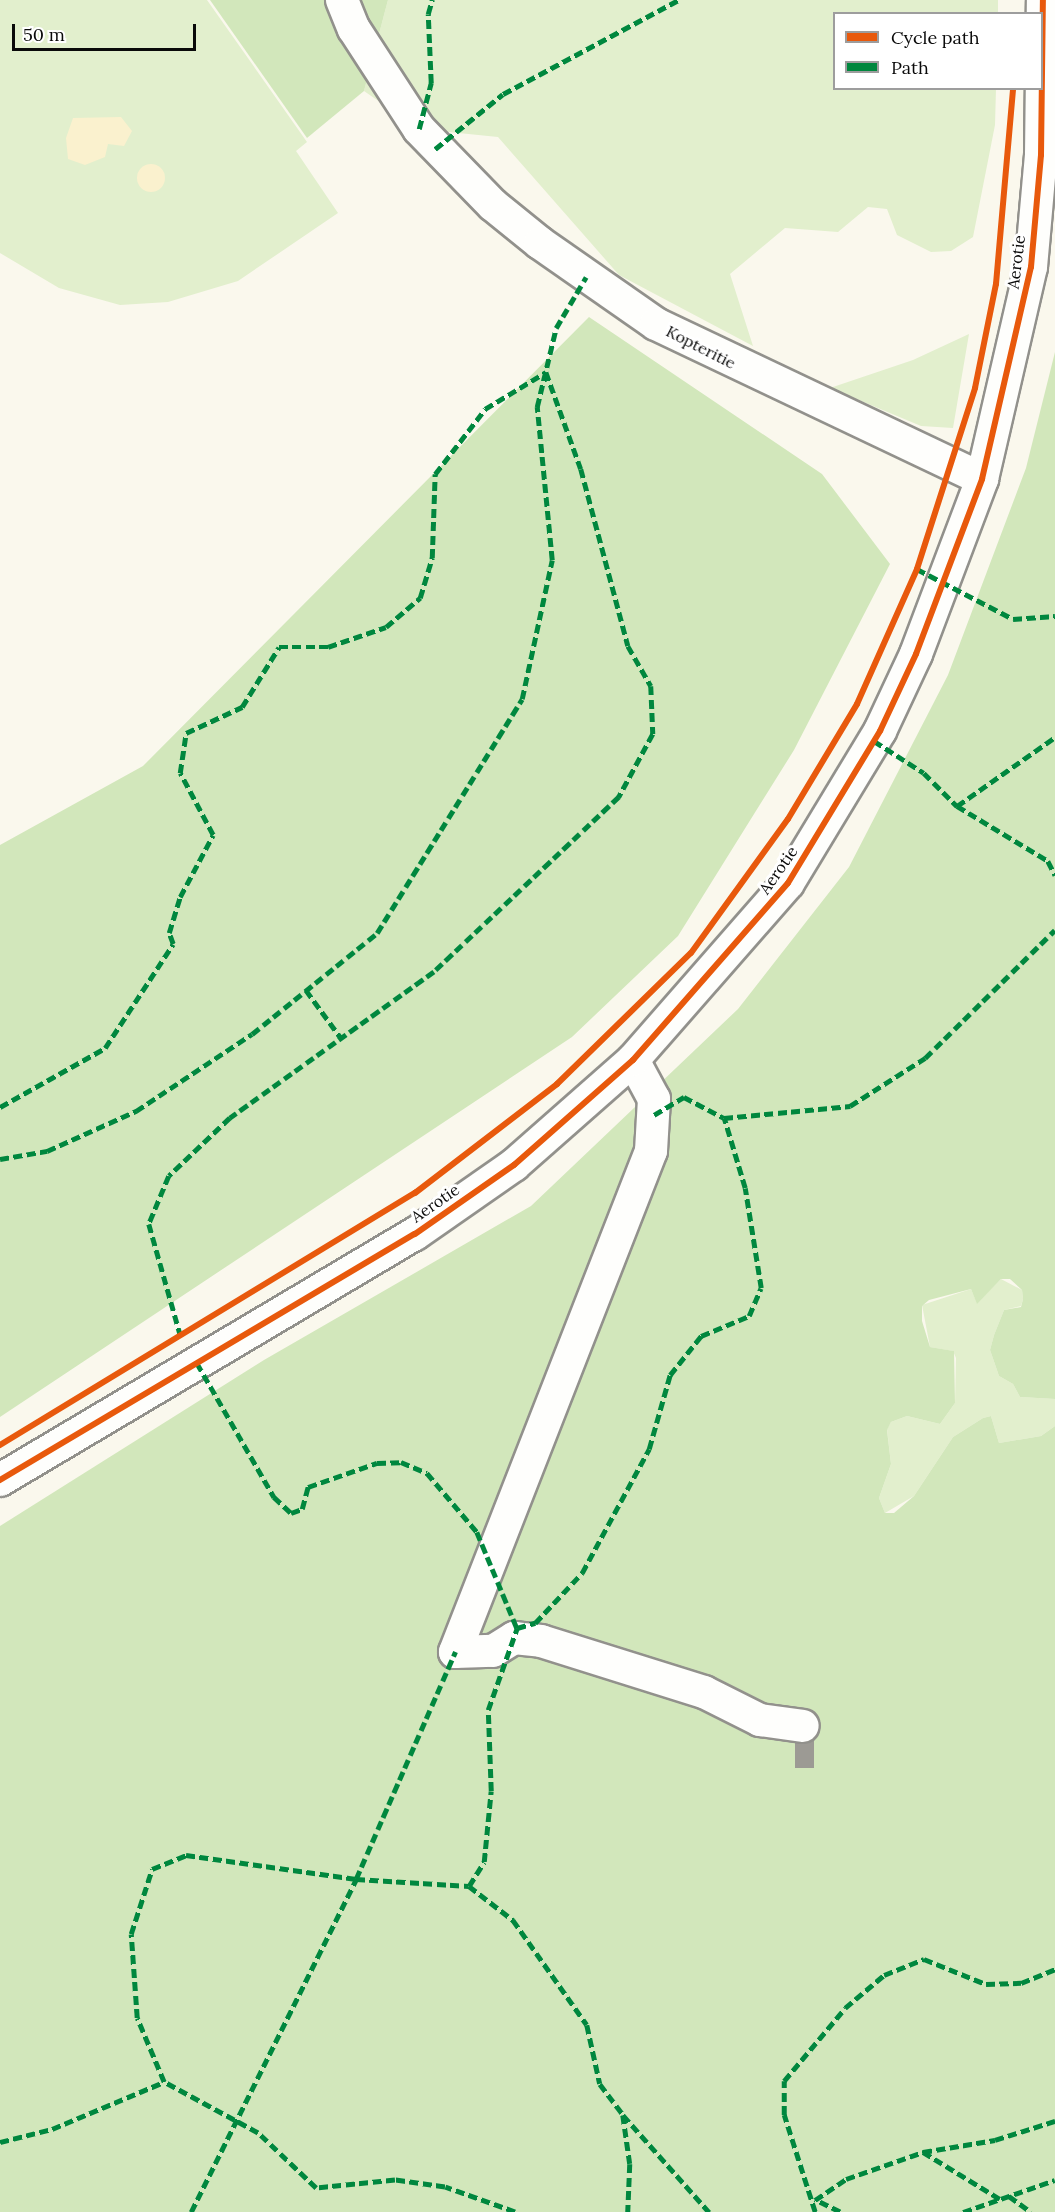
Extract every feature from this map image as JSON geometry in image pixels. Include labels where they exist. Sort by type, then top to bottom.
[{"type":"street","name":"Kopteritie","points":[[342,0],[354,29],[418,129],[451,165],[517,226],[656,324],[982,479]]},
{"type":"street","name":"Aerotie","points":[[0,1480],[415,1234],[513,1165],[633,1060],[751,929],[841,798],[916,654],[982,479],[1031,267],[1041,156],[1042,90]]},
{"type":"street","points":[[633,1060],[654,1099],[651,1150],[455,1652],[493,1651],[514,1638],[541,1641],[704,1692],[760,1720],[803,1726]]},
{"type":"green space","points":[[0,0],[207,0],[307,142],[296,151],[338,213],[238,281],[168,302],[120,305],[59,288],[0,253]]},
{"type":"green space","points":[[210,0],[388,0],[364,91],[307,138]]},
{"type":"green space","points":[[388,0],[998,0],[998,12],[833,12],[833,90],[996,90],[995,125],[973,237],[951,251],[931,252],[897,235],[887,209],[868,207],[838,232],[785,228],[730,274],[753,346],[619,275],[498,137],[419,129],[364,91]]},
{"type":"green space","points":[[589,317],[822,474],[890,564],[794,750],[678,936],[572,1037],[0,1417],[0,845],[143,766]]},
{"type":"green space","points":[[969,334],[953,428],[921,426],[830,388],[913,360]]},
{"type":"green space","points":[[1055,352],[1055,1399],[1020,1397],[1013,1384],[999,1376],[990,1350],[994,1335],[1004,1310],[1021,1307],[1023,1299],[1022,1290],[1010,1279],[1001,1279],[977,1304],[971,1289],[929,1300],[922,1306],[922,1321],[930,1347],[954,1351],[955,1403],[940,1424],[907,1416],[891,1422],[887,1430],[891,1464],[879,1498],[885,1513],[894,1513],[914,1496],[953,1437],[983,1418],[991,1416],[999,1443],[1041,1436],[1055,1426],[1055,2212],[0,2212],[0,1526],[264,1360],[531,1206],[738,1009],[849,867],[948,675],[1026,468]]},
{"type":"green space","points":[[1001,1279],[1022,1290],[1023,1299],[1021,1306],[1004,1310],[994,1335],[990,1350],[999,1376],[1013,1384],[1020,1397],[1055,1399],[1055,1426],[1041,1436],[999,1443],[991,1416],[983,1418],[953,1437],[914,1496],[885,1513],[879,1498],[891,1464],[887,1429],[891,1422],[907,1416],[940,1424],[955,1403],[956,1358],[953,1351],[930,1347],[922,1305],[971,1289],[977,1303]]},
{"type":"sand","points":[[121,117],[132,131],[124,146],[108,144],[105,157],[85,165],[68,159],[66,138],[73,118]]},
{"type":"sand","points":[[151,164],[161,168],[165,178],[161,188],[151,192],[141,188],[137,178],[141,168]]},
{"type":"building","points":[[814,1740],[814,1768],[795,1768],[795,1743]]},
{"type":"marked path","points":[[419,129],[431,83],[428,14],[432,0]]},
{"type":"marked path","points":[[435,149],[503,94],[678,0]]},
{"type":"marked path","points":[[0,1159],[47,1151],[136,1111],[252,1034],[377,933],[522,699],[552,560],[537,407],[556,328],[586,277]]},
{"type":"marked path","points":[[0,1107],[105,1048],[173,944],[169,933],[180,897],[213,835],[180,773],[186,733],[242,707],[279,647],[328,647],[386,627],[420,598],[432,558],[435,474],[485,409],[546,372],[581,469],[628,646],[651,686],[653,734],[619,797],[434,972],[230,1118],[169,1176],[149,1224],[181,1337]]},
{"type":"marked path","points":[[917,569],[1013,619],[1055,616]]},
{"type":"marked path","points":[[874,741],[924,773],[957,806],[1055,737]]},
{"type":"marked path","points":[[957,806],[1048,861],[1055,875]]},
{"type":"marked path","points":[[654,1115],[684,1097],[724,1118],[850,1106],[925,1058],[1055,930]]},
{"type":"marked path","points":[[306,990],[341,1038]]},
{"type":"marked path","points":[[515,2212],[445,2187],[395,2180],[316,2188],[258,2133],[164,2082],[137,2018],[131,1934],[152,1869],[186,1855],[356,1879],[469,1886],[484,1862],[491,1791],[488,1710],[517,1628],[535,1623],[582,1573],[649,1449],[670,1375],[701,1336],[749,1316],[761,1288],[745,1188],[724,1118]]},
{"type":"marked path","points":[[197,1363],[274,1497],[291,1513],[302,1509],[308,1487],[377,1463],[401,1462],[427,1473],[477,1532],[517,1628]]},
{"type":"marked path","points":[[191,2212],[356,1879],[455,1652]]},
{"type":"marked path","points":[[469,1886],[513,1920],[587,2025],[600,2084],[623,2115],[630,2164],[628,2212]]},
{"type":"marked path","points":[[815,2212],[784,2115],[784,2081],[845,2008],[884,1975],[924,1959],[986,1984],[1021,1983],[1055,1969]]},
{"type":"marked path","points":[[0,2142],[52,2129],[164,2082]]},
{"type":"marked path","points":[[623,2115],[709,2212]]},
{"type":"marked path","points":[[840,2212],[815,2200],[846,2179],[923,2152],[995,2140],[1055,2121]]},
{"type":"marked path","points":[[923,2152],[1000,2199]]},
{"type":"marked path","points":[[963,2212],[1055,2180]]},
{"type":"marked path","points":[[1009,2196],[1031,2212]]},
{"type":"cycle path","points":[[1043,0],[1043,12]]},
{"type":"cycle path","points":[[0,1445],[415,1193],[557,1084],[691,953],[788,819],[857,704],[917,569],[975,388],[996,284],[1013,90]]},
{"type":"cycle path","points":[[0,1480],[415,1234],[514,1165],[633,1060],[788,883],[880,731],[916,654],[982,479],[1031,267],[1041,155],[1042,90]]}]
